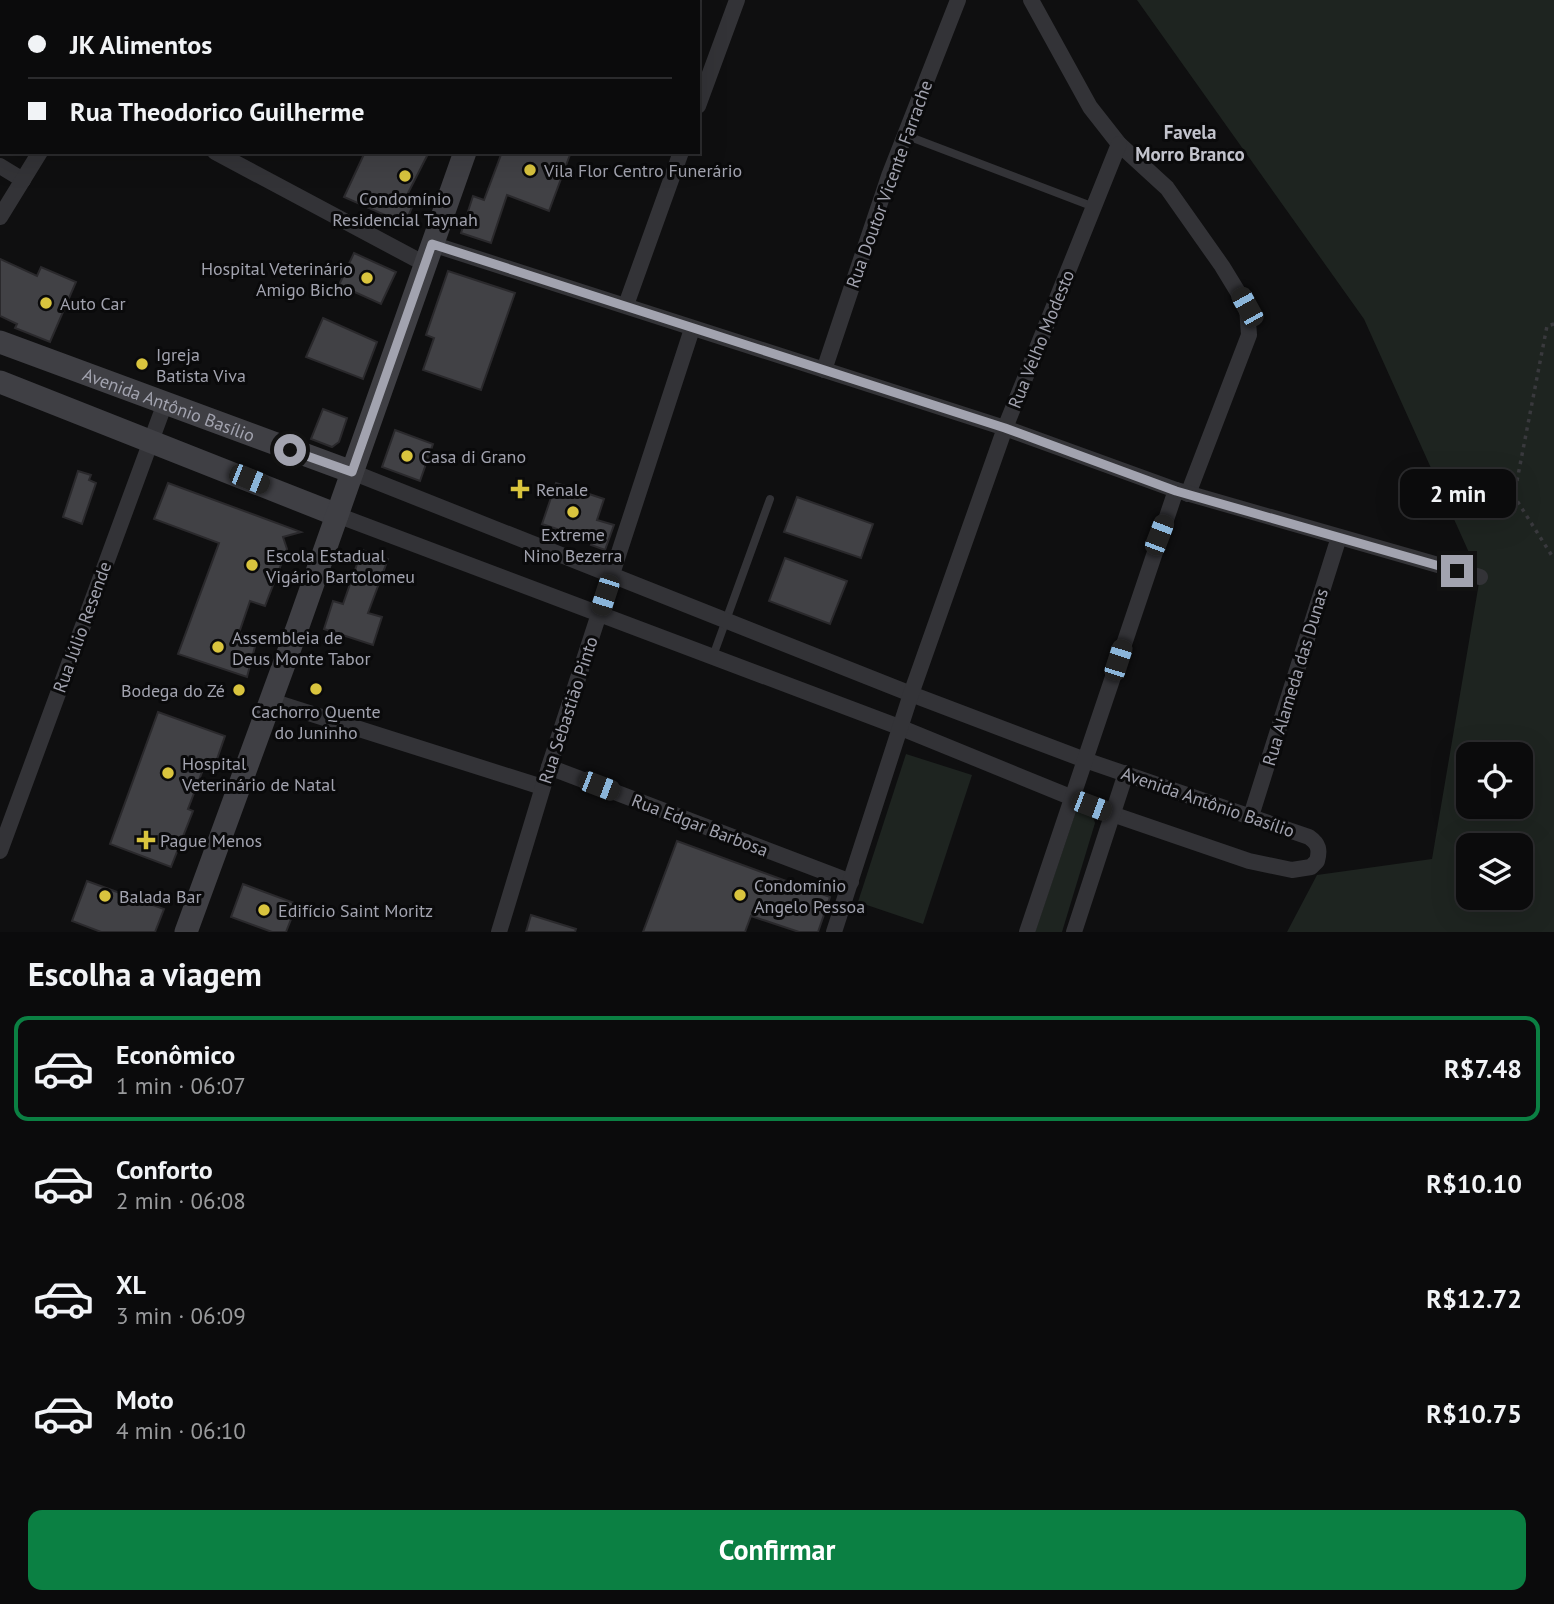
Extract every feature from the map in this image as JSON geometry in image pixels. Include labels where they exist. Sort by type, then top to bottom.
[{"type":"main road","points":[[186,932],[271,701],[464,154]]},
{"type":"main road","name":"Avenida Antônio Basílio","points":[[0,342],[352,472]]},
{"type":"main road","name":"Avenida Antônio Basílio","points":[[0,382],[151,439],[337,515]]},
{"type":"street","points":[[700,101],[737,0]]},
{"type":"street","name":"Rua Doutor Vicente Farrache","points":[[824,370],[905,135],[958,0]]},
{"type":"street","points":[[1027,932],[1071,798],[1182,492],[1242,356],[1250,327],[1249,314],[1243,300],[1183,208],[1153,172],[1119,144],[1090,107],[1031,0]]},
{"type":"street","name":"Rua Velho Modesto","points":[[900,727],[1005,428],[1119,144]]},
{"type":"street","points":[[0,217],[39,154]]},
{"type":"street","points":[[219,154],[429,254],[626,304],[692,329],[1005,428],[1182,492],[1480,577]]},
{"type":"street","points":[[626,304],[680,154]]},
{"type":"street","points":[[0,166],[23,180]]},
{"type":"street","name":"Rua Sebastião Pinto","points":[[499,932],[542,787],[692,329]]},
{"type":"street","name":"Rua Júlio Resende","points":[[0,851],[164,403]]},
{"type":"street","name":"Avenida Antônio Basílio","points":[[337,515],[900,727],[1112,814],[1250,861],[1292,870],[1311,867],[1317,862],[1317,842],[1251,816],[1085,760],[911,694],[352,472]]},
{"type":"street","name":"Rua Alameda das Dunas","points":[[1251,816],[1339,537]]},
{"type":"street","points":[[271,701],[542,787]]},
{"type":"street","points":[[834,932],[900,727]]},
{"type":"street","name":"Rua Edgar Barbosa","points":[[549,767],[850,882]]},
{"type":"street","points":[[1074,932],[1126,774]]},
{"type":"lane","points":[[905,135],[1094,207]]},
{"type":"lane","points":[[713,656],[770,499]]},
{"type":"path","points":[[1554,324],[1546,326],[1514,496],[1554,559]]},
{"type":"shaded area","points":[[1137,0],[1554,0],[1554,932],[1287,932],[1317,875],[1432,859],[1480,577],[1364,319]]},
{"type":"shaded area","points":[[906,754],[972,775],[923,924],[858,902]]},
{"type":"shaded area","points":[[1083,808],[1092,813],[1095,823],[1062,932],[1035,932],[1076,811]]},
{"type":"building","points":[[364,154],[428,154],[404,201],[413,205],[405,224],[344,197]]},
{"type":"building","name":"Vila Flor Centro Funerário","points":[[501,154],[570,154],[549,211],[507,195],[491,243],[461,233],[473,196],[484,200]]},
{"type":"building","name":"Hospital Veterinário Amigo Bicho","points":[[354,253],[396,272],[381,304],[339,285]]},
{"type":"building","name":"Auto Car","points":[[0,259],[37,276],[41,267],[76,282],[50,342],[15,328],[17,324],[0,316]]},
{"type":"building","points":[[448,271],[515,293],[481,390],[423,370],[434,338],[426,335]]},
{"type":"building","points":[[323,318],[377,342],[363,379],[306,357]]},
{"type":"building","points":[[323,409],[347,418],[339,442],[332,447],[311,439]]},
{"type":"building","name":"Casa di Grano","points":[[395,430],[433,444],[420,481],[382,467]]},
{"type":"building","points":[[78,471],[91,475],[89,480],[96,483],[82,524],[63,517]]},
{"type":"building","points":[[168,483],[301,532],[283,537],[287,549],[265,606],[250,601],[239,633],[257,639],[247,677],[178,654],[219,543],[154,519]]},
{"type":"building","name":"Extreme Nino Bezerra","points":[[556,483],[604,499],[597,520],[614,525],[605,550],[591,545],[593,541],[542,524]]},
{"type":"building","points":[[797,497],[873,524],[861,558],[784,532]]},
{"type":"building","points":[[362,550],[388,559],[368,613],[382,617],[373,645],[324,629],[333,601],[343,604]]},
{"type":"building","points":[[785,558],[847,581],[830,624],[769,601]]},
{"type":"building","points":[[158,712],[225,736],[216,762],[207,759],[188,809],[193,811],[171,867],[110,844]]},
{"type":"building","points":[[677,841],[830,897],[818,932],[799,932],[751,916],[745,932],[643,932]]},
{"type":"building","name":"Balada Bar","points":[[87,881],[164,909],[155,932],[101,932],[72,921]]},
{"type":"building","name":"Edifício Saint Moritz","points":[[243,884],[297,904],[286,932],[272,932],[231,917]]},
{"type":"building","points":[[531,915],[576,929],[575,932],[526,932]]},
{"type":"place","name":"Vila Flor Centro Funerário","points":[[530,170]]},
{"type":"place","name":"Condomínio Residencial Taynah","points":[[405,176]]},
{"type":"place","name":"Hospital Veterinário Amigo Bicho","points":[[367,278]]},
{"type":"place","name":"Auto Car","points":[[46,303]]},
{"type":"place","name":"Igreja Batista Viva","points":[[142,364]]},
{"type":"place","name":"Casa di Grano","points":[[407,456]]},
{"type":"place","name":"Renale","points":[[520,489]]},
{"type":"place","name":"Extreme Nino Bezerra","points":[[573,512]]},
{"type":"place","name":"Escola Estadual Vigário Bartolomeu","points":[[252,565]]},
{"type":"place","name":"Assembleia de Deus Monte Tabor","points":[[218,647]]},
{"type":"place","name":"Cachorro Quente do Juninho","points":[[316,689]]},
{"type":"place","name":"Bodega do Zé","points":[[239,690]]},
{"type":"place","name":"Hospital Veterinário de Natal","points":[[168,773]]},
{"type":"place","name":"Pague Menos","points":[[146,840]]},
{"type":"place","name":"Condomínio Angelo Pessoa","points":[[740,895]]},
{"type":"place","name":"Balada Bar","points":[[105,896]]},
{"type":"place","name":"Edifício Saint Moritz","points":[[264,910]]},
{"type":"district","name":"Favela Morro Branco","points":[[1190,143]]},
{"type":"route","points":[[290,450],[352,472],[432,244],[626,304],[692,329],[1005,428],[1176,491],[1457,571]]}]
